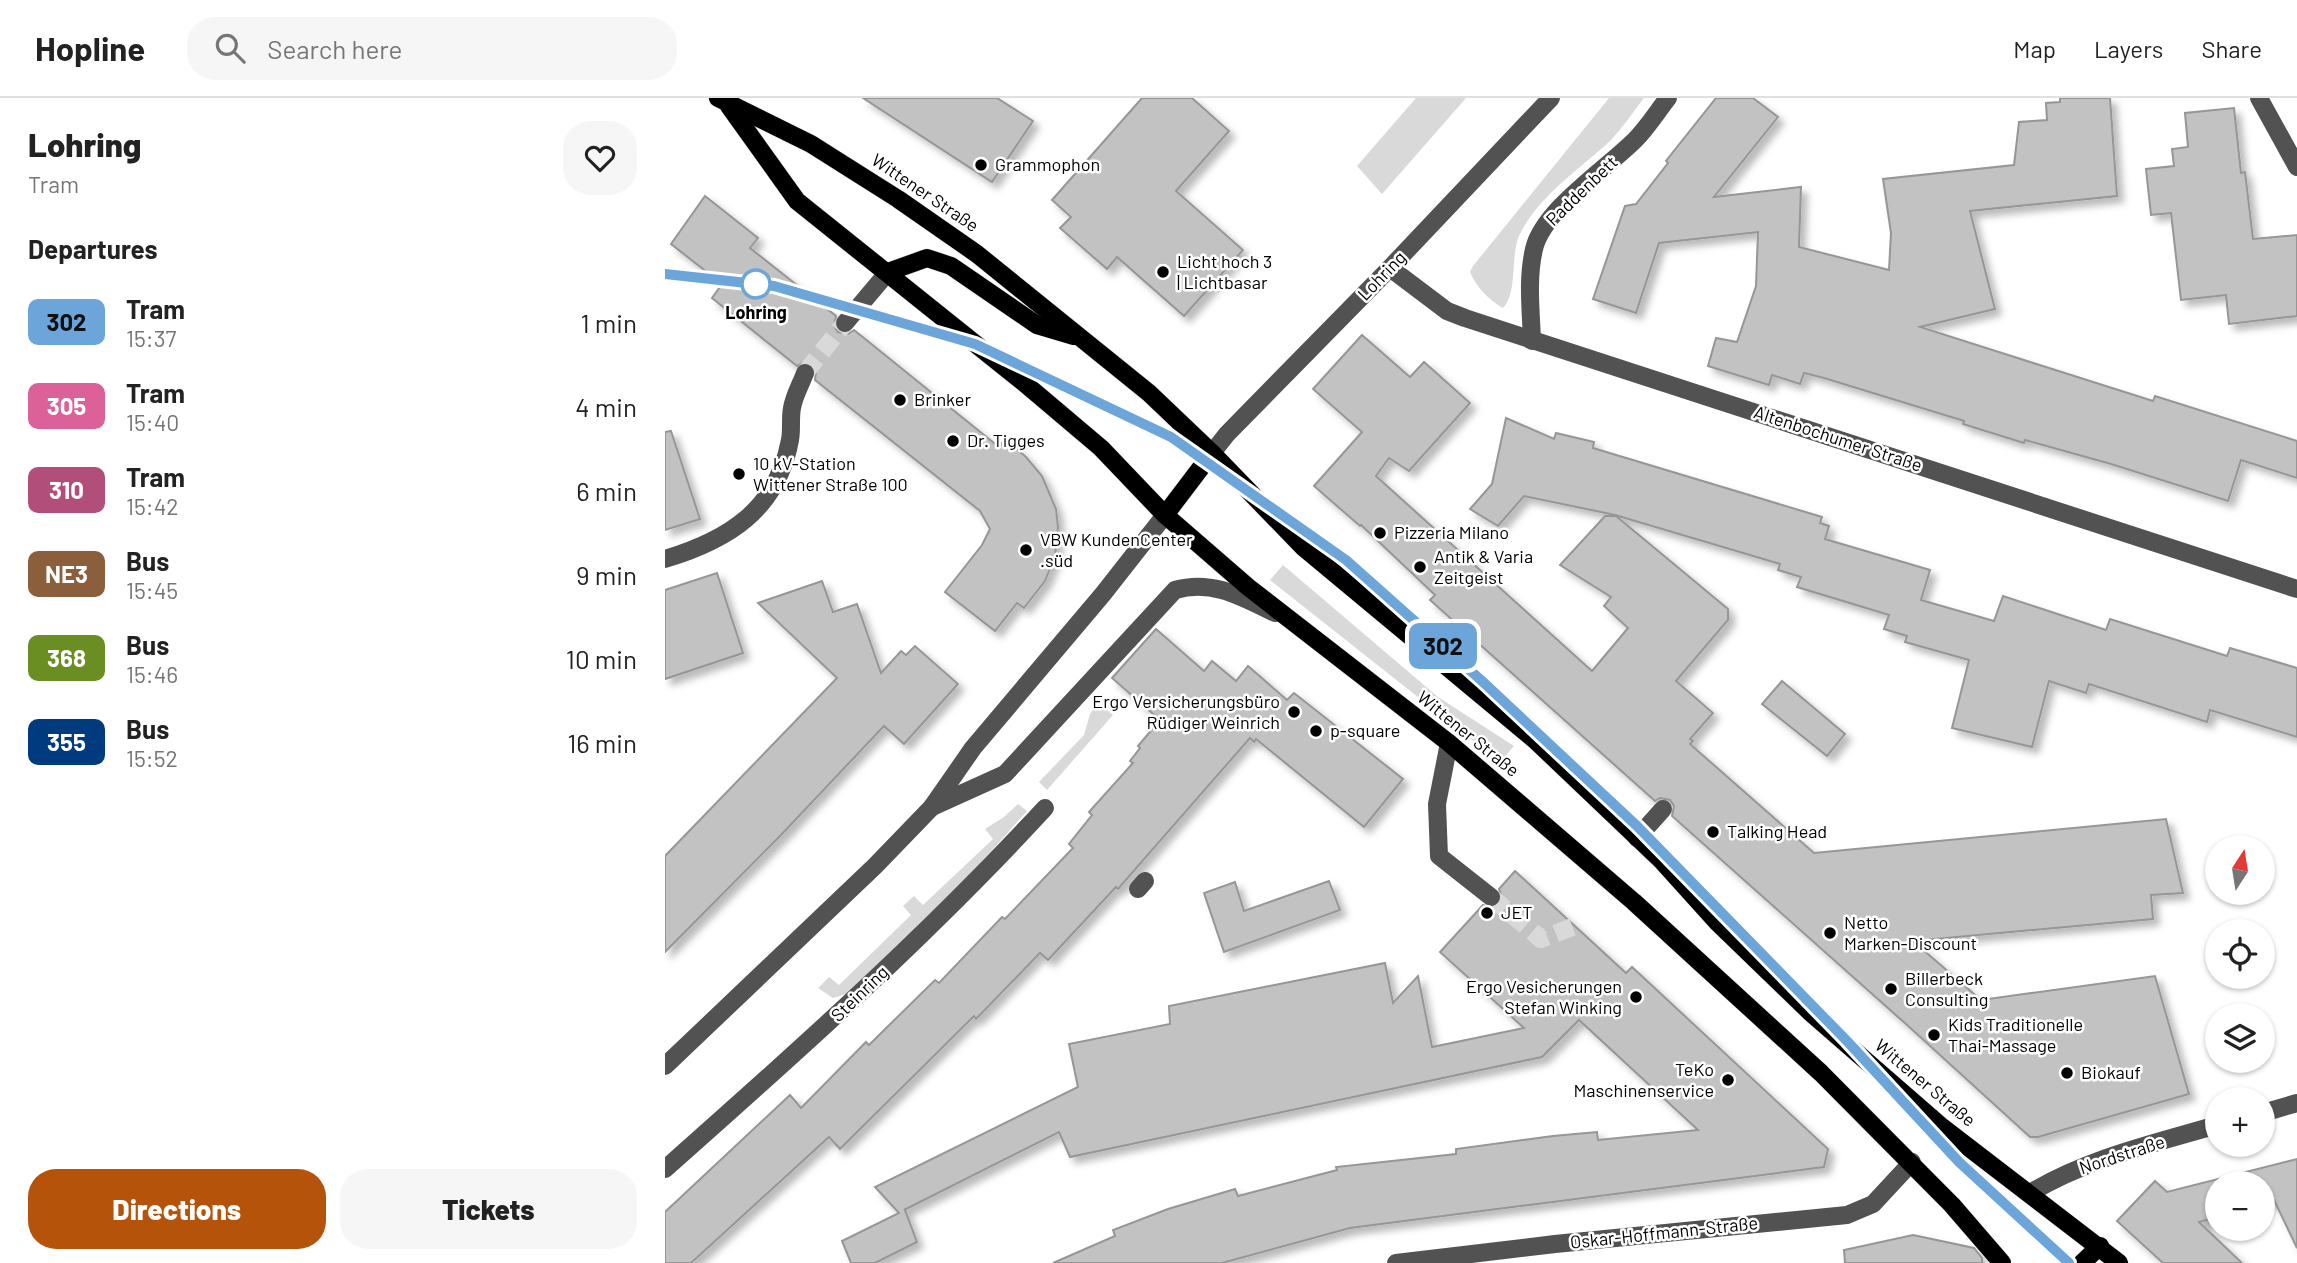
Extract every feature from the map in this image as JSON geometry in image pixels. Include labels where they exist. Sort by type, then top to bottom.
[{"type":"main road","name":"Wittener Straße","points":[[727,100],[797,201],[888,272],[1101,448],[1165,515],[1248,587],[1449,743],[1723,983],[1912,1162],[2002,1263]]},
{"type":"main road","name":"Wittener Straße","points":[[727,100],[811,144],[978,254],[1149,393],[1212,453],[1303,547],[1535,740],[1661,860],[1717,922],[1811,1013],[1942,1127],[2119,1263]]},
{"type":"main road","name":"Wittener Straße","points":[[888,272],[927,258],[951,267],[1037,325],[1084,340]]},
{"type":"main road","points":[[1165,515],[1212,453]]},
{"type":"main road","points":[[2082,1263],[2099,1246]]},
{"type":"street","name":"Lohring","points":[[1212,453],[1227,434],[1390,268],[1551,98]]},
{"type":"street","name":"Paddenbett","points":[[1532,341],[1530,285],[1534,249],[1541,231],[1554,214],[1636,139],[1668,98]]},
{"type":"street","points":[[2259,98],[2297,167]]},
{"type":"street","name":"Altenbochumer Straße","points":[[1390,268],[1447,311],[2297,589]]},
{"type":"street","points":[[845,323],[888,272]]},
{"type":"street","points":[[665,559],[699,548],[727,534],[743,523],[767,498],[778,478],[790,440],[792,407],[805,373]]},
{"type":"street","points":[[665,1066],[875,866],[932,807],[973,748],[1103,594],[1165,515]]},
{"type":"street","points":[[932,807],[1005,774],[1175,590],[1191,585],[1212,587],[1240,596],[1292,621]]},
{"type":"street","points":[[1449,743],[1437,804],[1439,856],[1491,897]]},
{"type":"street","name":"Steinring","points":[[665,1170],[832,1021],[980,878],[1045,808]]},
{"type":"street","points":[[1637,838],[1663,809]]},
{"type":"street","points":[[2275,1109],[2297,1103]]},
{"type":"street","name":"Nordstraße","points":[[2030,1193],[2094,1160],[2205,1128]]},
{"type":"street","name":"Oskar-Hoffmann-Straße","points":[[1396,1263],[1847,1214],[1873,1204],[1912,1162]]},
{"type":"shaded area","points":[[1416,98],[1466,98],[1382,194],[1357,166]]},
{"type":"shaded area","points":[[1609,98],[1644,98],[1611,140],[1560,184],[1527,222],[1516,245],[1511,293],[1503,308],[1488,297],[1476,283],[1470,272],[1473,266]]},
{"type":"shaded area","points":[[1283,565],[1438,697],[1514,746],[1500,762],[1270,580]]},
{"type":"shaded area","points":[[1098,703],[1113,715],[1047,790],[1039,782],[1084,735],[1090,714]]},
{"type":"shaded area","points":[[1018,804],[1027,811],[953,894],[846,994],[833,998],[818,988],[829,977],[839,985],[911,915],[903,906],[914,896],[923,905],[993,839],[985,829]]},
{"type":"building","points":[[863,98],[997,98],[1033,121],[992,182]]},
{"type":"building","points":[[1142,98],[1192,98],[1229,131],[1176,191],[1243,250],[1184,316],[1117,257],[1107,269],[1060,228],[1071,217],[1052,200]]},
{"type":"building","points":[[1716,98],[1753,98],[1778,117],[1714,197],[1801,187],[1799,247],[1889,270],[1891,233],[1883,179],[2014,165],[2019,122],[2047,120],[2046,103],[2060,102],[2060,98],[2110,98],[2117,196],[1970,211],[1995,309],[1920,327],[2153,401],[2155,396],[2297,441],[2297,478],[2241,460],[2228,501],[2111,464],[2025,440],[2024,443],[1963,424],[1964,421],[1824,378],[1804,373],[1800,384],[1772,375],[1769,385],[1708,366],[1716,338],[1737,342],[1756,286],[1758,232],[1659,243],[1636,313],[1593,299],[1625,206],[1636,204]]},
{"type":"building","points":[[2234,108],[2241,173],[2245,172],[2253,239],[2297,235],[2297,316],[2229,324],[2226,295],[2181,300],[2171,213],[2151,215],[2146,169],[2174,166],[2172,149],[2188,147],[2185,113]]},
{"type":"building","points":[[705,196],[758,238],[750,248],[836,316],[834,326],[838,332],[848,334],[854,330],[999,447],[1005,439],[1026,457],[1042,476],[1056,509],[1058,527],[1055,556],[1045,581],[1024,608],[1017,603],[995,631],[945,592],[982,545],[990,529],[980,511],[815,380],[813,365],[804,362],[797,366],[712,298],[722,284],[671,244]]},
{"type":"building","points":[[1362,335],[1410,377],[1424,362],[1470,403],[1409,471],[1389,458],[1376,476],[1592,671],[1628,628],[1604,606],[1611,597],[1560,565],[1605,516],[1616,516],[1728,609],[1728,620],[1676,681],[1713,713],[1690,739],[1693,741],[1690,744],[1814,853],[2166,819],[2183,893],[2151,895],[2153,919],[1913,941],[1981,1000],[2155,976],[2189,1094],[2030,1137],[1672,816],[1674,806],[1670,800],[1660,798],[1655,801],[1430,600],[1435,595],[1361,525],[1314,486],[1362,432],[1313,389]]},
{"type":"building","points":[[1506,418],[1554,439],[1556,433],[1594,442],[1593,448],[1822,517],[1820,523],[1829,526],[1825,539],[1930,570],[1921,600],[1994,621],[2003,596],[2106,630],[2110,619],[2227,656],[2230,648],[2297,668],[2297,737],[2210,710],[2207,722],[2089,684],[2086,693],[2049,681],[2032,747],[1952,728],[1969,660],[1905,642],[1907,636],[1884,629],[1889,615],[1797,587],[1801,577],[1778,570],[1780,564],[1615,515],[1524,496],[1498,526],[1470,509],[1492,484]]},
{"type":"building","points":[[671,431],[700,519],[665,530],[665,432]]},
{"type":"building","points":[[717,573],[743,653],[665,679],[665,590]]},
{"type":"building","points":[[822,581],[833,612],[857,604],[881,673],[901,651],[906,655],[915,646],[958,684],[904,744],[884,726],[665,952],[665,856],[837,678],[758,603]]},
{"type":"building","points":[[1156,629],[1204,671],[1212,661],[1236,681],[1248,666],[1287,700],[1294,693],[1403,779],[1364,827],[1256,739],[1254,742],[1250,738],[1118,889],[1116,887],[1048,960],[1040,953],[976,1019],[974,1016],[840,1149],[829,1137],[691,1263],[665,1263],[665,1212],[790,1095],[801,1108],[866,1042],[869,1045],[935,980],[939,983],[1073,848],[1069,844],[1092,815],[1089,812],[1133,763],[1130,761],[1140,748],[1138,746],[1160,720],[1112,678]]},
{"type":"building","points":[[1782,681],[1845,734],[1827,756],[1762,704]]},
{"type":"building","points":[[1515,871],[1626,973],[1632,967],[1828,1149],[1824,1167],[1350,1228],[1222,1263],[1053,1263],[1115,1236],[1113,1230],[1168,1209],[1235,1189],[1238,1196],[1337,1170],[1336,1167],[1456,1154],[1456,1149],[1553,1136],[1597,1132],[1598,1140],[1698,1130],[1579,1020],[1542,1057],[1070,1157],[1059,1132],[904,1210],[917,1242],[875,1263],[851,1263],[842,1241],[899,1213],[875,1187],[1078,1087],[1069,1044],[1170,1024],[1169,1006],[1385,963],[1393,1003],[1418,976],[1432,1047],[1524,1028],[1440,952],[1483,905],[1490,908],[1499,905],[1502,898],[1499,889]]},
{"type":"building","points":[[1329,881],[1340,910],[1224,952],[1204,893],[1235,882],[1244,911]]},
{"type":"building","points":[[2297,1159],[2297,1248],[2275,1202],[2275,1171],[2250,1171]]},
{"type":"building","points":[[2155,1181],[2167,1192],[2205,1182],[2205,1220],[2199,1222],[2205,1228],[2205,1241],[2219,1241],[2242,1263],[2163,1263],[2117,1221]]},
{"type":"building","points":[[1913,1235],[1974,1248],[1982,1258],[1982,1263],[1845,1263],[1844,1250]]},
{"type":"tunnel","points":[[805,373],[845,323]]},
{"type":"tunnel","points":[[1491,897],[1541,939],[1575,926]]},
{"type":"tram line","name":"302","points":[[665,274],[774,286],[975,344],[1171,437],[1346,560],[1482,681],[1637,826],[1847,1041],[1959,1162],[2069,1263]]},
{"type":"place","name":"Grammophon","points":[[981,165]]},
{"type":"place","name":"Licht hoch 3 | Lichtbasar","points":[[1163,272]]},
{"type":"place","name":"Lohring","points":[[756,284]]},
{"type":"place","name":"Brinker","points":[[900,400]]},
{"type":"place","name":"Dr. Tigges","points":[[953,441]]},
{"type":"place","name":"10 kV-Station Wittener Straße 100","points":[[739,474]]},
{"type":"place","name":"Pizzeria Milano","points":[[1380,533]]},
{"type":"place","name":"VBW KundenCenter .süd","points":[[1026,550]]},
{"type":"place","name":"Antik & Varia Zeitgeist","points":[[1420,567]]},
{"type":"place","name":"Ergo Versicherungsbüro Rüdiger Weinrich","points":[[1294,712]]},
{"type":"place","name":"p-square","points":[[1316,731]]},
{"type":"place","name":"Talking Head","points":[[1713,832]]},
{"type":"place","name":"JET","points":[[1487,913]]},
{"type":"place","name":"Netto Marken-Discount","points":[[1830,933]]},
{"type":"place","name":"Billerbeck Consulting","points":[[1891,989]]},
{"type":"place","name":"Ergo Vesicherungen Stefan Winking","points":[[1636,997]]},
{"type":"place","name":"Kids Traditionelle Thai-Massage","points":[[1934,1035]]},
{"type":"place","name":"Biokauf","points":[[2067,1073]]},
{"type":"place","name":"TeKo Maschinenservice","points":[[1728,1080]]}]
